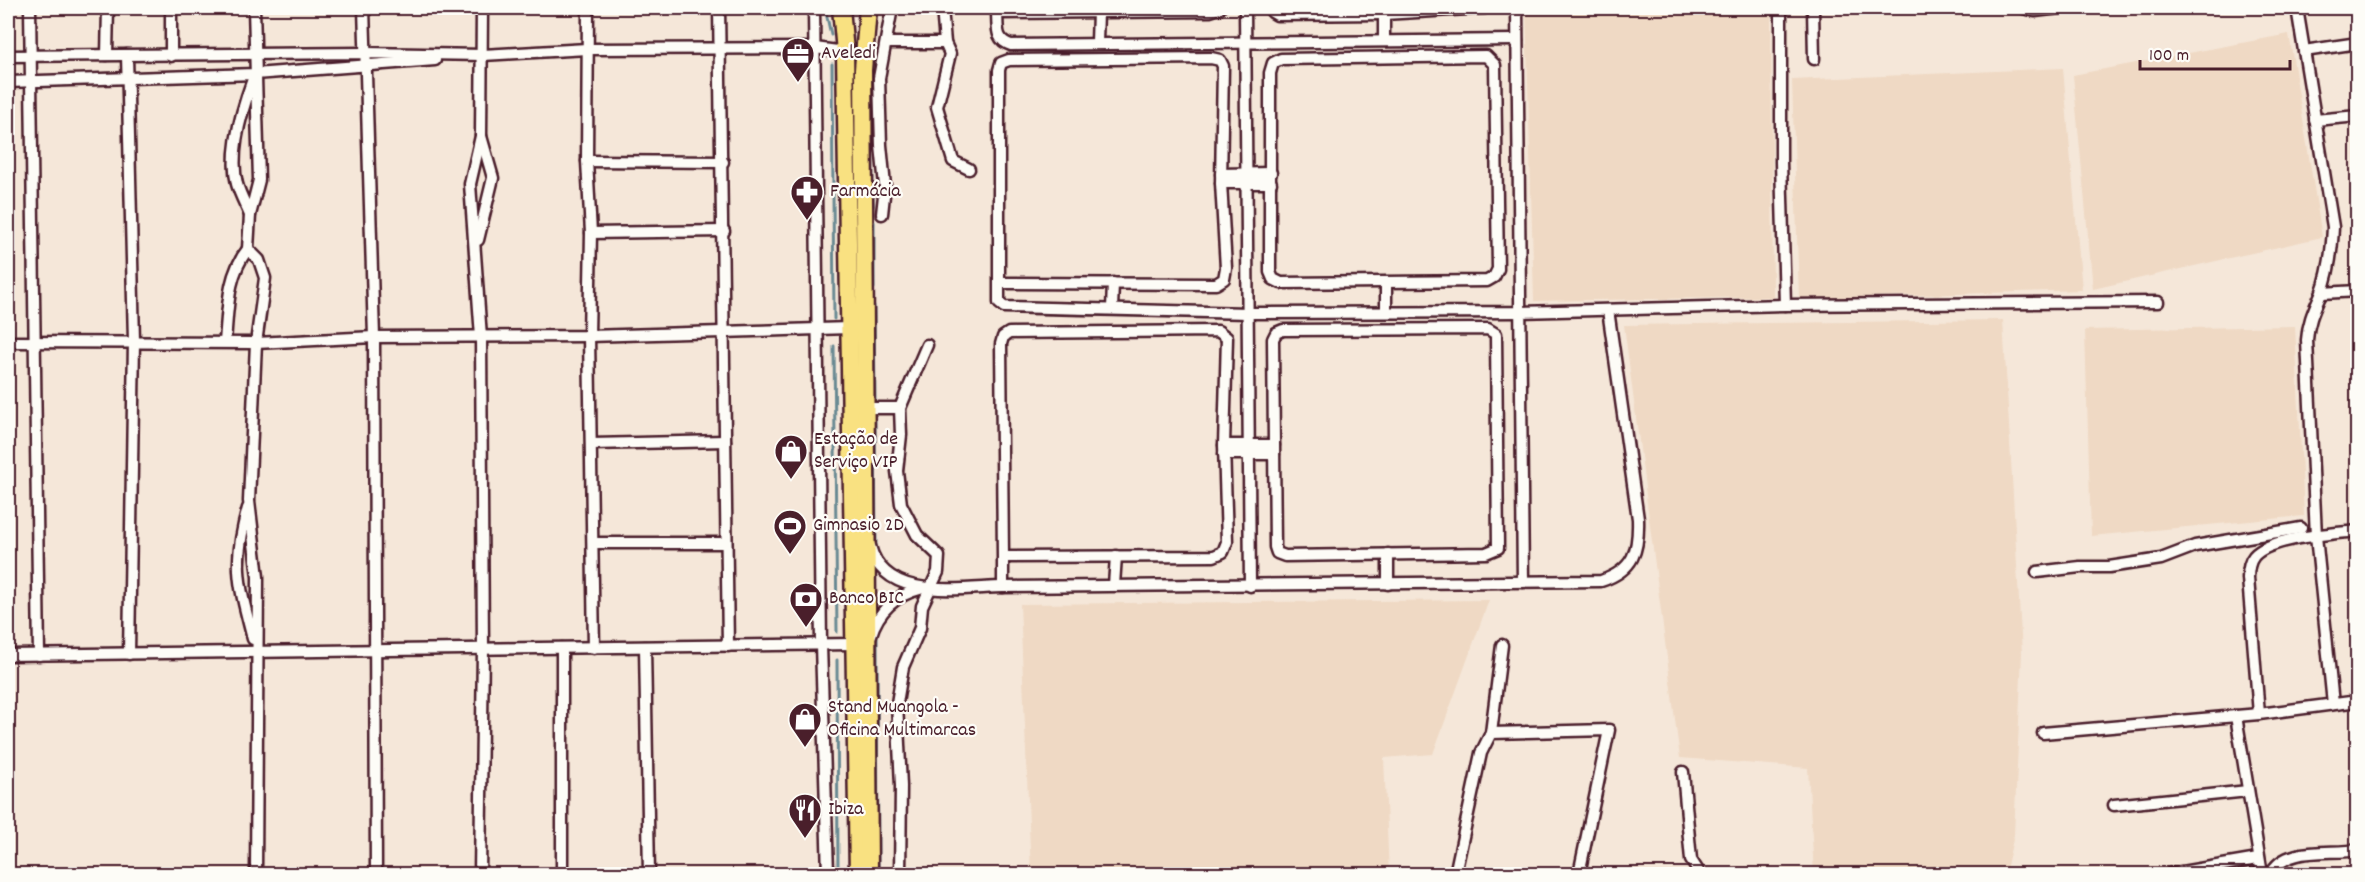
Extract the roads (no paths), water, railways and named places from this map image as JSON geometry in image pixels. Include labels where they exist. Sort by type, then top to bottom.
[{"type":"main road","points":[[841,8],[845,52],[849,328],[869,874]]},
{"type":"main road","points":[[858,874],[860,644],[872,408],[864,51],[868,8]]},
{"type":"street","points":[[30,8],[29,82],[39,655]]},
{"type":"street","points":[[107,55],[108,8]]},
{"type":"street","points":[[171,8],[171,56]]},
{"type":"street","points":[[225,342],[233,274],[248,249],[250,215],[259,180],[254,8]]},
{"type":"street","points":[[364,8],[374,337],[376,874]]},
{"type":"street","points":[[480,874],[483,649],[481,337],[470,184],[481,136],[482,8]]},
{"type":"street","points":[[588,8],[587,161],[591,233],[589,336],[594,648]]},
{"type":"street","points":[[719,8],[724,231],[728,646]]},
{"type":"street","points":[[814,8],[820,330],[821,645],[828,874]]},
{"type":"street","points":[[882,214],[885,186],[879,78],[892,8]]},
{"type":"street","points":[[942,8],[945,43],[950,54],[937,107],[953,161],[969,169]]},
{"type":"street","points":[[1220,8],[1210,11],[997,10],[998,36],[1011,45],[1097,42],[1517,40]]},
{"type":"street","points":[[1245,8],[1250,586]]},
{"type":"street","points":[[1270,8],[1277,15],[1384,14],[1485,8]]},
{"type":"street","points":[[1517,8],[1523,582]]},
{"type":"street","points":[[1781,8],[1781,162],[1785,305]]},
{"type":"street","points":[[1813,8],[1814,58]]},
{"type":"street","points":[[2024,8],[2035,11],[2060,8]]},
{"type":"street","points":[[2297,8],[2333,227],[2332,246],[2322,293],[2308,329],[2316,536],[2333,704]]},
{"type":"street","points":[[1097,42],[1098,12]]},
{"type":"street","points":[[1384,14],[1384,40]]},
{"type":"street","points":[[887,43],[945,43]]},
{"type":"street","points":[[2304,51],[2358,43]]},
{"type":"street","points":[[8,82],[365,68],[483,55],[587,49],[815,48],[845,52]]},
{"type":"street","points":[[8,56],[29,58],[107,55],[255,56],[365,53],[483,55]]},
{"type":"street","points":[[127,55],[134,341],[129,654]]},
{"type":"street","points":[[1486,56],[1492,59],[1495,65],[1498,269],[1494,277],[1487,281],[1281,283],[1273,279],[1270,272],[1271,178],[1270,73],[1273,63],[1281,59],[1486,56]]},
{"type":"street","points":[[1000,283],[1216,284],[1224,279],[1226,268],[1221,178],[1223,66],[1220,60],[1009,60],[1001,63],[999,70],[1000,283],[997,299],[1004,307],[1248,313],[1520,312],[1785,305],[2158,302]]},
{"type":"street","points":[[250,215],[237,183],[237,145],[242,108],[255,74]]},
{"type":"street","points":[[2315,120],[2358,116]]},
{"type":"street","points":[[476,246],[493,187],[493,178],[481,136]]},
{"type":"street","points":[[587,161],[723,162]]},
{"type":"street","points":[[1221,178],[1271,178]]},
{"type":"street","points":[[591,233],[724,231]]},
{"type":"street","points":[[248,249],[259,260],[265,278],[256,343],[249,501],[258,577],[256,874]]},
{"type":"street","points":[[1112,309],[1113,283]]},
{"type":"street","points":[[1386,283],[1386,312]]},
{"type":"street","points":[[2322,293],[2358,291]]},
{"type":"street","points":[[867,534],[872,556],[887,574],[904,584],[926,588],[1601,582],[1618,576],[1632,561],[1639,541],[1638,519],[1608,310]]},
{"type":"street","points":[[8,342],[256,343],[374,337],[589,336],[849,328]]},
{"type":"street","points":[[1306,330],[1493,331],[1496,334],[1498,548],[1486,553],[1285,556],[1277,553],[1275,547],[1274,449],[1273,339],[1276,333],[1306,330]]},
{"type":"street","points":[[1002,557],[1214,556],[1223,552],[1227,542],[1224,449],[1227,338],[1223,333],[1009,333],[1003,337],[1000,344],[1002,557],[1003,587]]},
{"type":"street","points":[[900,874],[901,786],[897,703],[903,667],[920,628],[926,588],[938,572],[939,556],[917,535],[902,504],[897,471],[901,435],[900,408],[927,345]]},
{"type":"street","points":[[872,408],[900,408]]},
{"type":"street","points":[[592,444],[725,441]]},
{"type":"street","points":[[1224,449],[1274,449]]},
{"type":"street","points":[[249,501],[239,538],[237,576],[256,651]]},
{"type":"street","points":[[2283,543],[2315,518]]},
{"type":"street","points":[[2037,573],[2080,567],[2109,567],[2151,560],[2172,556],[2194,546],[2301,528]]},
{"type":"street","points":[[2259,714],[2248,572],[2255,554],[2283,543],[2358,531]]},
{"type":"street","points":[[594,543],[726,543]]},
{"type":"street","points":[[1388,554],[1388,584]]},
{"type":"street","points":[[1114,585],[1116,556]]},
{"type":"street","points":[[8,655],[860,644],[886,607],[905,593],[926,588]]},
{"type":"street","points":[[1455,874],[1481,753],[1491,733],[1502,645]]},
{"type":"street","points":[[645,647],[649,874]]},
{"type":"street","points":[[562,648],[562,874]]},
{"type":"street","points":[[2043,733],[2259,714],[2358,701]]},
{"type":"street","points":[[2236,716],[2262,874]]},
{"type":"street","points":[[1491,733],[1609,730],[1579,874]]},
{"type":"street","points":[[1683,772],[1692,860],[1700,874]]},
{"type":"street","points":[[2114,805],[2248,791]]},
{"type":"street","points":[[2271,874],[2277,864],[2292,857],[2358,850]]},
{"type":"street","points":[[2170,874],[2258,860]]},
{"type":"waterway","points":[[825,8],[831,35]]},
{"type":"waterway","points":[[872,61],[873,206]]},
{"type":"waterway","points":[[832,64],[834,319]]},
{"type":"waterway","points":[[874,222],[874,288]]},
{"type":"waterway","points":[[874,306],[875,401]]},
{"type":"waterway","points":[[834,346],[837,632]]},
{"type":"waterway","points":[[875,420],[876,550]]},
{"type":"waterway","points":[[877,633],[878,874]]},
{"type":"waterway","points":[[837,660],[838,874]]},
{"type":"place","name":"Aveledi","points":[[798,83]]},
{"type":"place","name":"Farmácia","points":[[807,221]]},
{"type":"place","name":"Estação de Serviço VIP","points":[[791,480]]},
{"type":"place","name":"Gimnasio 2D","points":[[790,555]]},
{"type":"place","name":"Banco BIC","points":[[806,628]]},
{"type":"place","name":"Stand Muangola - Oficina Multimarcas","points":[[805,748]]},
{"type":"place","name":"Ibiza","points":[[805,839]]}]
